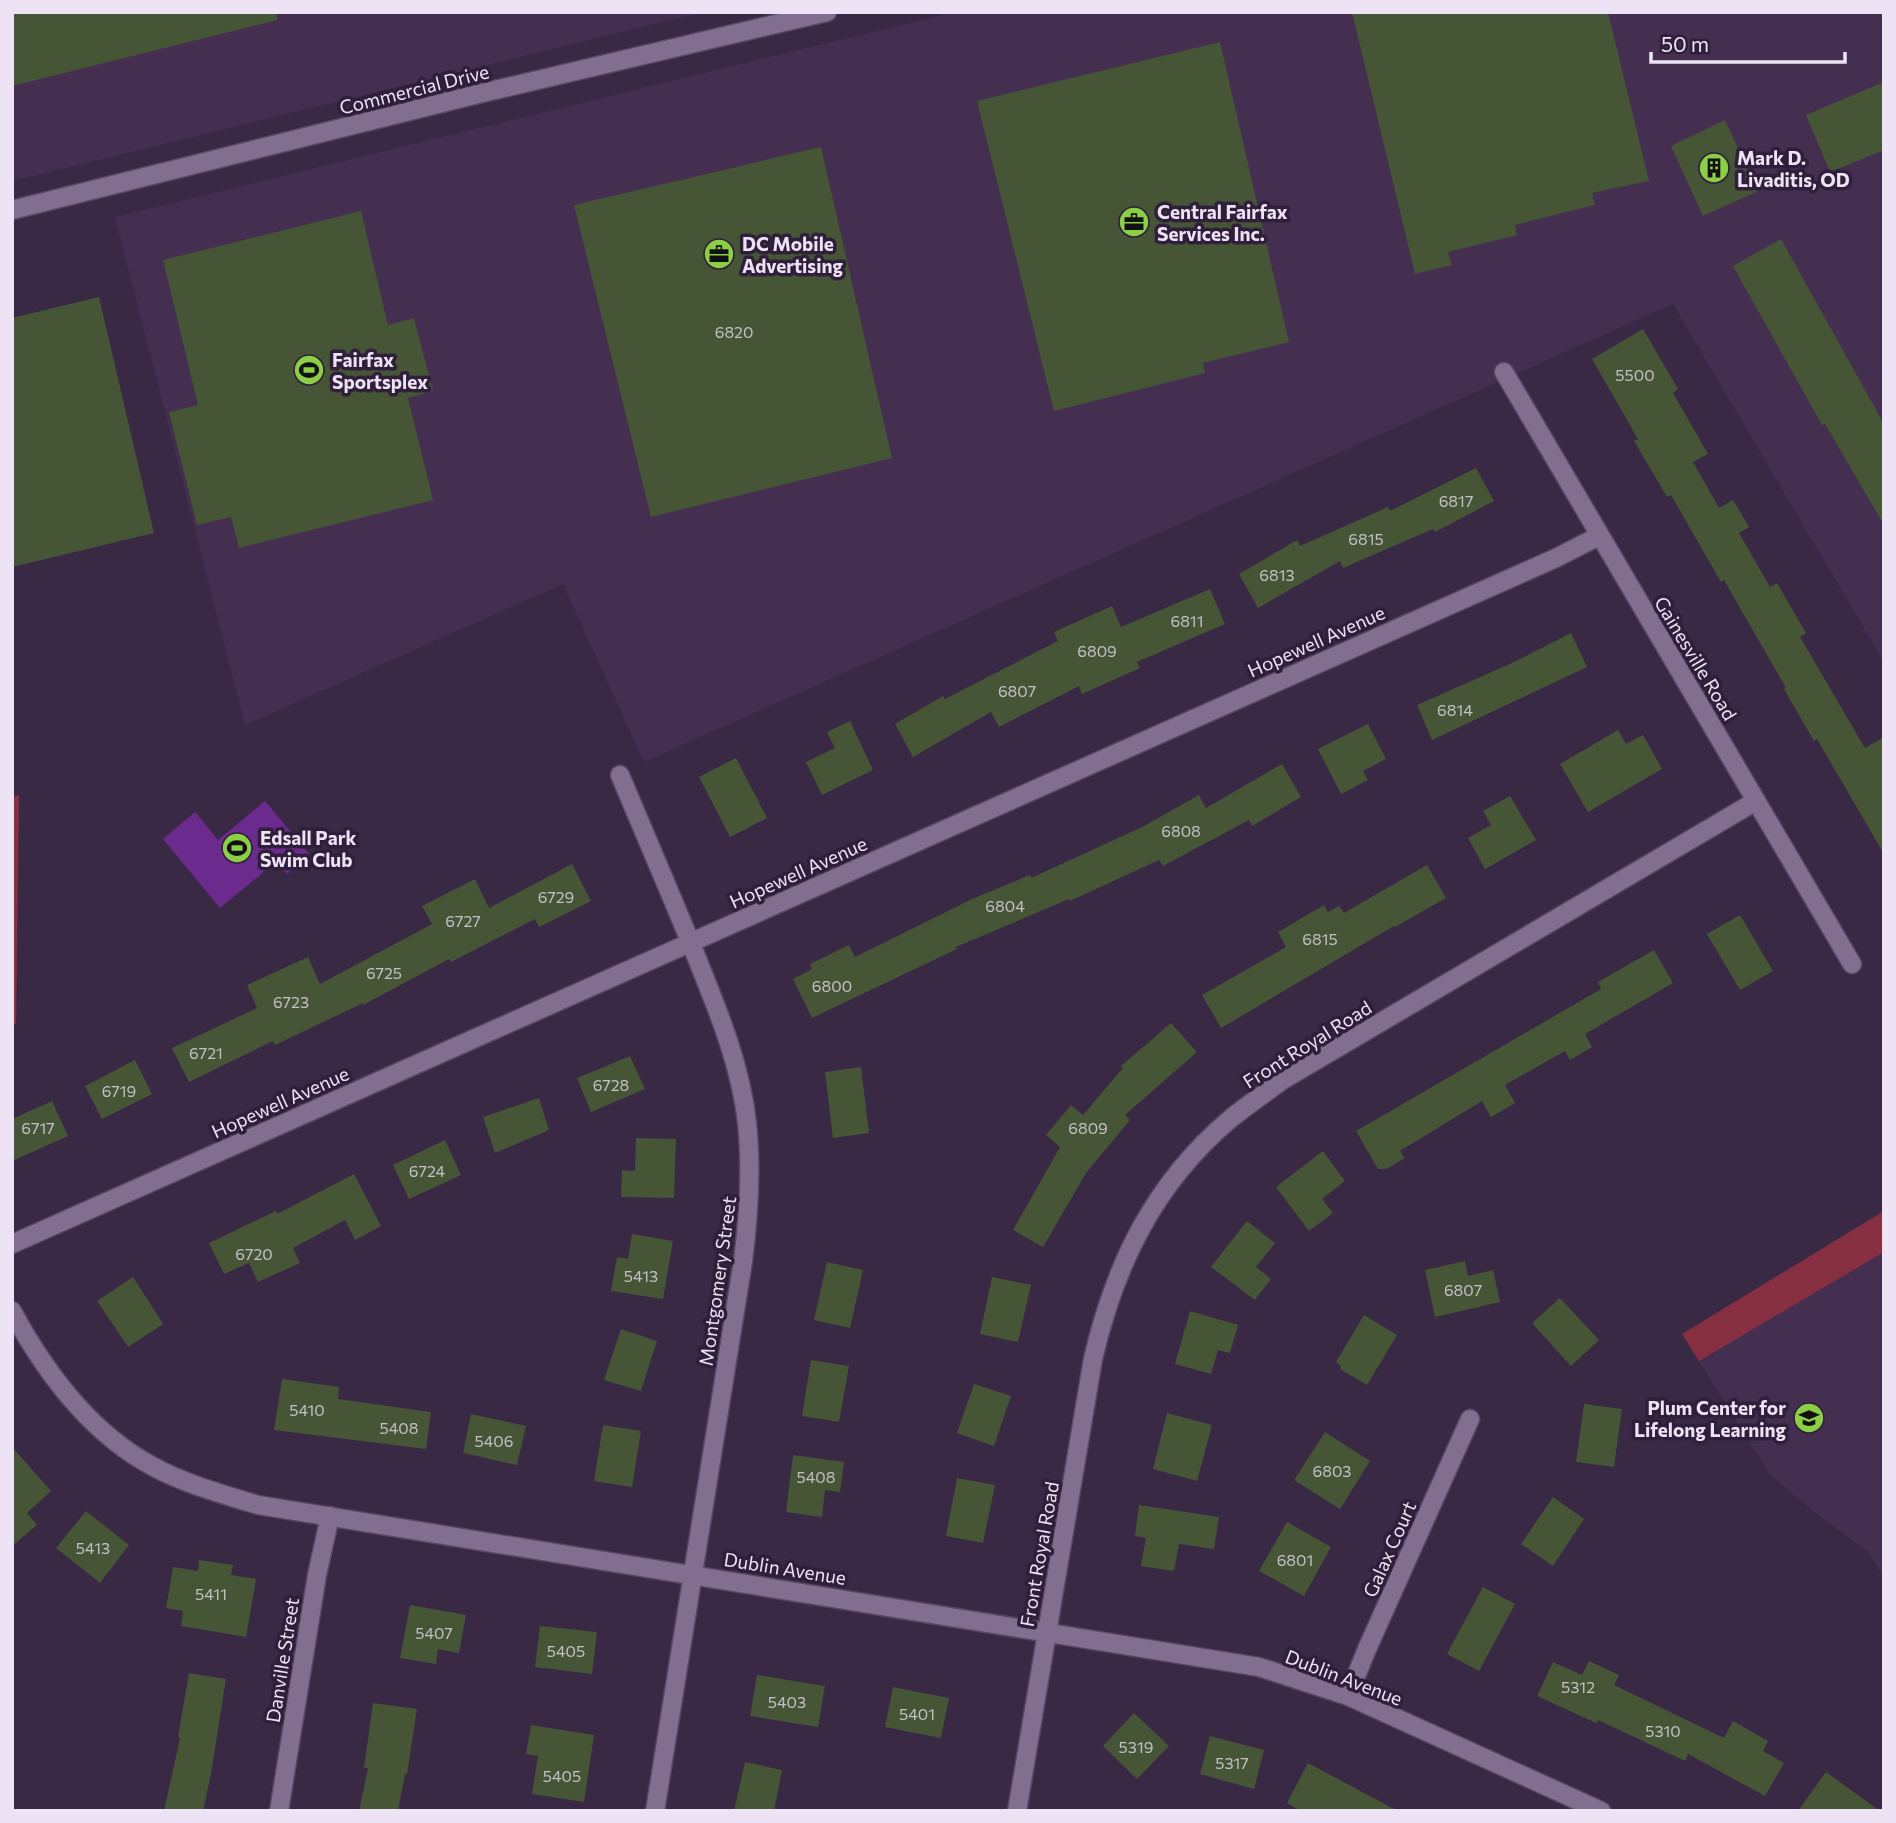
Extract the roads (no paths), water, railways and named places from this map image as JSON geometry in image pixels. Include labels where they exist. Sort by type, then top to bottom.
[{"type":"street","name":"Commercial Drive","points":[[12,210],[478,94],[827,12]]},
{"type":"street","name":"Gainesville Road","points":[[1504,372],[1852,964]]},
{"type":"street","name":"Hopewell Avenue","points":[[12,1244],[1600,536]]},
{"type":"street","name":"Montgomery Street","points":[[620,775],[722,1019],[736,1066],[747,1121],[751,1172],[750,1209],[743,1261],[655,1811]]},
{"type":"street","name":"Front Royal Road","points":[[1017,1811],[1102,1319],[1133,1240],[1157,1201],[1203,1145],[1230,1119],[1281,1081],[1756,801]]},
{"type":"street","name":"Dublin Avenue","points":[[12,1311],[50,1373],[73,1402],[118,1444],[151,1466],[199,1488],[258,1505],[1259,1667],[1348,1696],[1601,1811]]},
{"type":"street","name":"Galax Court","points":[[1348,1696],[1470,1419]]},
{"type":"street","name":"Danville Street","points":[[279,1811],[317,1575],[330,1516]]},
{"type":"place","name":"Mark D. Livaditis, OD","points":[[1714,168]]},
{"type":"place","name":"Central Fairfax Services Inc.","points":[[1134,222]]},
{"type":"place","name":"DC Mobile Advertising","points":[[719,254]]},
{"type":"place","name":"Fairfax Sportsplex","points":[[309,370]]},
{"type":"place","name":"Edsall Park Swim Club","points":[[237,848]]},
{"type":"place","name":"Plum Center for Lifelong Learning","points":[[1809,1418]]}]
